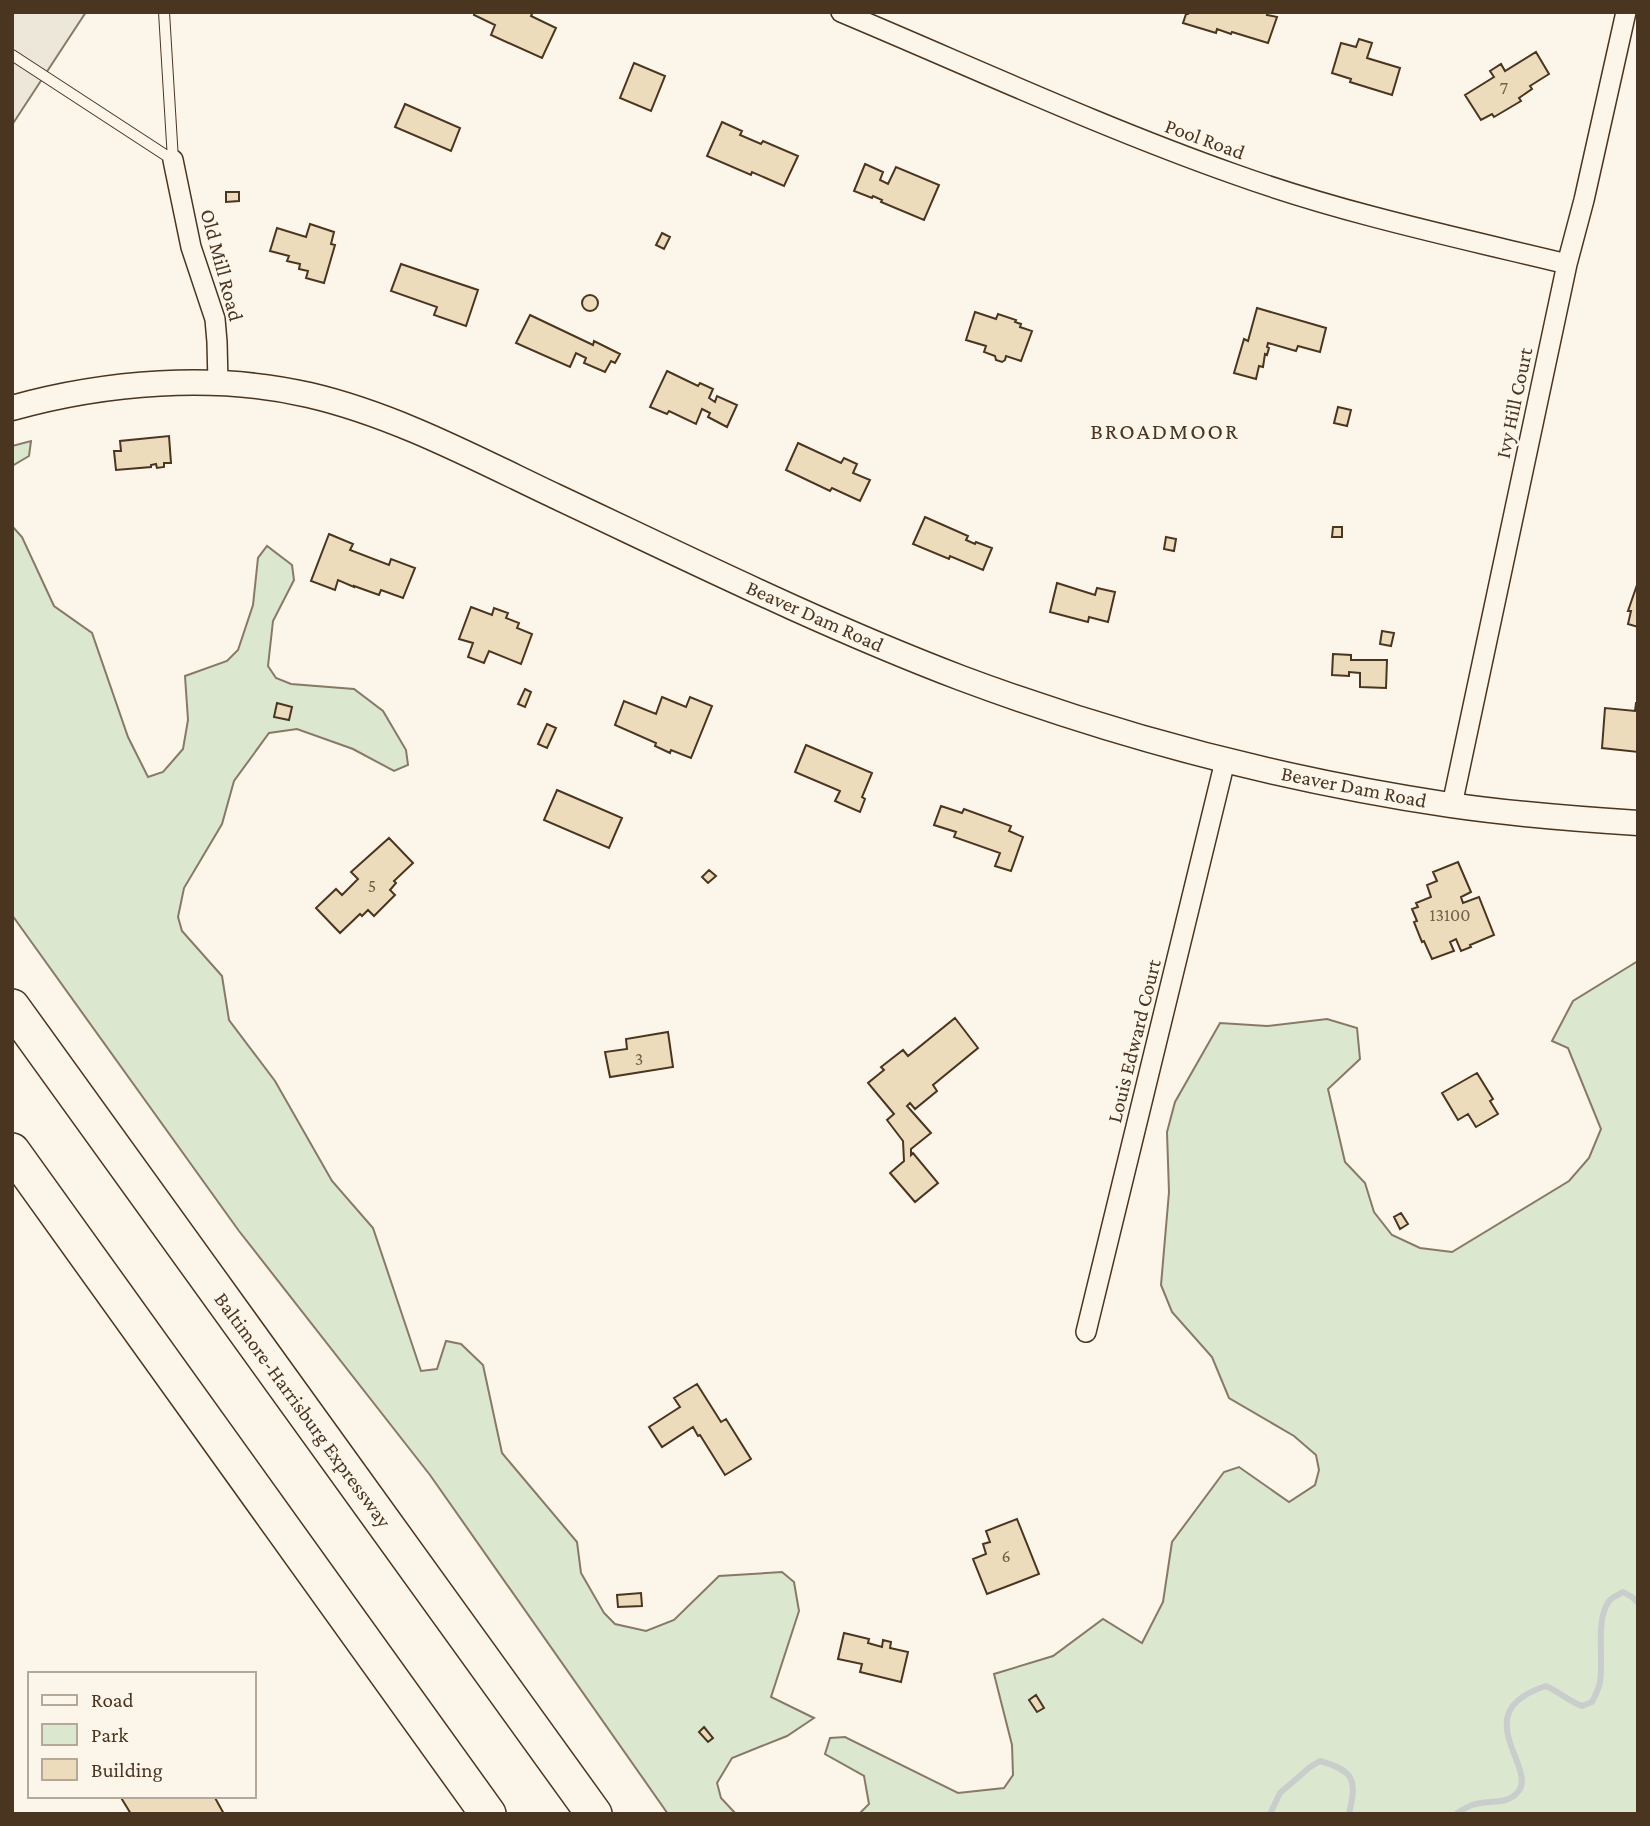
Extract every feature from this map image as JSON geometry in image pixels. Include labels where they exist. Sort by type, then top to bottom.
[{"type":"highway","name":"Baltimore-Harrisburg Expressway","points":[[12,1007],[594,1814]]},
{"type":"highway","points":[[12,1151],[488,1814]]},
{"type":"street","name":"Pool Road","points":[[841,12],[1138,138],[1235,175],[1321,203],[1567,264]]},
{"type":"street","name":"Ivy Hill Court","points":[[1452,805],[1567,264],[1626,12]]},
{"type":"street","name":"Old Mill Road","points":[[173,160],[191,247],[215,319],[218,383]]},
{"type":"street","name":"Beaver Dam Road","points":[[12,408],[77,392],[133,385],[218,383],[309,395],[356,408],[430,437],[841,630],[1052,711],[1225,761],[1330,784],[1452,805],[1638,823]]},
{"type":"street","name":"Louis Edward Court","points":[[1086,1332],[1225,761]]},
{"type":"lane","points":[[164,12],[173,160]]},
{"type":"lane","points":[[12,55],[173,160]]},
{"type":"green space","points":[[31,441],[29,456],[12,466],[12,446]]},
{"type":"green space","points":[[12,526],[22,537],[54,606],[92,633],[128,737],[148,777],[163,772],[183,749],[188,720],[185,676],[227,661],[238,650],[253,605],[258,558],[267,546],[292,565],[294,580],[273,621],[268,666],[276,678],[291,684],[354,689],[383,711],[406,750],[408,765],[394,771],[353,749],[297,729],[269,733],[234,781],[222,824],[184,888],[178,917],[182,931],[222,976],[229,1020],[275,1081],[332,1181],[373,1228],[421,1371],[437,1369],[446,1341],[461,1344],[483,1365],[502,1453],[577,1542],[581,1573],[604,1613],[615,1624],[646,1631],[674,1620],[719,1576],[782,1572],[794,1582],[799,1611],[771,1697],[814,1718],[787,1736],[732,1758],[717,1783],[721,1798],[736,1814],[668,1814],[430,1475],[239,1231],[12,915]]},
{"type":"green space","points":[[1638,961],[1638,1814],[859,1814],[869,1804],[864,1776],[825,1754],[830,1738],[845,1737],[958,1793],[1004,1788],[1013,1775],[1012,1745],[994,1674],[1053,1656],[1103,1619],[1142,1643],[1163,1602],[1172,1542],[1224,1472],[1239,1467],[1289,1502],[1315,1485],[1319,1470],[1316,1455],[1294,1436],[1229,1398],[1212,1357],[1172,1312],[1161,1285],[1169,1192],[1167,1132],[1175,1102],[1220,1023],[1267,1026],[1327,1019],[1357,1028],[1360,1059],[1328,1089],[1345,1162],[1365,1183],[1374,1212],[1392,1235],[1420,1248],[1452,1252],[1569,1181],[1589,1158],[1601,1129],[1568,1048],[1552,1041],[1573,1001]]},
{"type":"shaded area","points":[[12,12],[86,12],[12,125]]},
{"type":"building","points":[[475,12],[528,12],[556,28],[542,58],[491,35],[495,25],[474,15]]},
{"type":"building","points":[[1189,12],[1268,12],[1267,15],[1277,17],[1268,43],[1232,32],[1231,34],[1217,29],[1216,33],[1183,23]]},
{"type":"building","points":[[1359,39],[1372,43],[1367,58],[1400,68],[1392,95],[1350,82],[1351,79],[1332,73],[1341,43],[1356,47]]},
{"type":"building","points":[[1536,52],[1549,74],[1530,86],[1532,89],[1519,98],[1521,101],[1494,117],[1492,114],[1481,120],[1465,95],[1494,77],[1490,71],[1501,64],[1505,71]]},
{"type":"building","points":[[634,63],[665,76],[651,111],[620,98]]},
{"type":"building","points":[[405,104],[460,128],[451,151],[395,127]]},
{"type":"building","points":[[722,122],[742,131],[740,135],[761,144],[763,141],[798,156],[784,186],[707,156]]},
{"type":"building","points":[[865,164],[883,172],[880,180],[888,184],[896,167],[939,185],[924,220],[873,196],[872,198],[854,191]]},
{"type":"building","points":[[226,192],[239,192],[239,201],[226,202]]},
{"type":"building","points":[[310,224],[334,232],[331,244],[335,245],[324,283],[306,278],[308,271],[299,269],[300,264],[287,261],[289,256],[270,251],[277,228],[306,237]]},
{"type":"building","points":[[662,233],[670,237],[664,249],[656,245]]},
{"type":"building","points":[[401,264],[478,290],[466,326],[434,315],[437,307],[391,291]]},
{"type":"building","points":[[590,295],[598,303],[590,311],[582,303]]},
{"type":"building","points":[[1257,308],[1326,328],[1320,352],[1298,346],[1296,351],[1268,343],[1263,367],[1259,366],[1256,379],[1234,373],[1244,339],[1248,341]]},
{"type":"building","points":[[975,312],[996,319],[998,314],[1016,320],[1015,322],[1021,324],[1020,327],[1032,331],[1021,361],[1006,356],[1002,362],[996,360],[995,356],[984,352],[986,346],[966,340]]},
{"type":"building","points":[[530,315],[593,345],[594,341],[620,354],[615,363],[611,361],[605,372],[584,363],[586,358],[576,353],[570,367],[516,343]]},
{"type":"building","points":[[667,371],[698,386],[700,383],[713,389],[709,398],[715,402],[717,396],[737,405],[727,427],[708,417],[710,413],[702,409],[696,424],[669,411],[667,414],[650,407]]},
{"type":"building","points":[[1338,407],[1351,410],[1347,426],[1334,423]]},
{"type":"building","points":[[169,436],[171,463],[164,463],[164,467],[157,468],[156,464],[151,467],[116,470],[114,451],[121,451],[120,441]]},
{"type":"building","points":[[798,443],[841,463],[844,458],[857,464],[853,473],[870,480],[860,501],[832,488],[830,491],[786,470]]},
{"type":"building","points":[[925,517],[968,536],[966,540],[992,548],[983,570],[913,544]]},
{"type":"building","points":[[1333,527],[1342,527],[1342,537],[1332,537]]},
{"type":"building","points":[[329,534],[353,544],[350,550],[389,565],[391,559],[415,568],[403,598],[381,590],[379,595],[338,580],[335,590],[311,581]]},
{"type":"building","points":[[1166,537],[1176,539],[1174,551],[1164,549]]},
{"type":"building","points":[[1638,582],[1638,627],[1628,624],[1631,611],[1628,611]]},
{"type":"building","points":[[1057,583],[1095,595],[1097,588],[1115,592],[1108,622],[1089,617],[1088,622],[1050,612]]},
{"type":"building","points":[[471,607],[492,615],[494,608],[508,613],[506,618],[519,623],[517,628],[532,634],[521,664],[489,651],[484,663],[468,657],[473,643],[459,639]]},
{"type":"building","points":[[1382,631],[1394,633],[1391,646],[1380,644]]},
{"type":"building","points":[[1333,654],[1351,655],[1351,660],[1387,660],[1386,688],[1360,687],[1360,673],[1349,672],[1349,676],[1332,675]]},
{"type":"building","points":[[525,689],[531,692],[525,707],[518,704]]},
{"type":"building","points":[[662,697],[686,707],[690,697],[712,706],[691,758],[671,750],[670,753],[655,746],[656,743],[615,725],[624,701],[656,714]]},
{"type":"building","points":[[277,703],[292,707],[289,720],[274,717]]},
{"type":"building","points":[[1636,703],[1638,752],[1602,748],[1605,708],[1635,711]]},
{"type":"building","points":[[547,724],[556,728],[547,748],[538,744]]},
{"type":"building","points":[[806,745],[872,773],[862,797],[865,799],[860,812],[835,801],[840,791],[795,772]]},
{"type":"building","points":[[557,790],[622,818],[609,848],[544,820]]},
{"type":"building","points":[[941,806],[962,813],[964,809],[1011,826],[1009,831],[1023,837],[1011,871],[995,866],[1000,853],[954,837],[956,832],[934,825]]},
{"type":"building","points":[[389,838],[413,863],[394,881],[396,883],[390,890],[395,895],[374,916],[368,910],[362,916],[360,914],[340,933],[316,908],[336,889],[342,895],[358,879],[351,872]]},
{"type":"building","points":[[1458,862],[1471,892],[1461,897],[1463,903],[1479,897],[1494,935],[1461,951],[1456,939],[1450,942],[1454,951],[1432,959],[1414,922],[1417,921],[1412,909],[1418,907],[1416,903],[1431,897],[1427,885],[1437,881],[1433,872]]},
{"type":"building","points":[[709,870],[716,876],[708,883],[702,877]]},
{"type":"building","points":[[955,1018],[978,1048],[933,1085],[937,1091],[915,1109],[910,1103],[907,1106],[931,1133],[911,1149],[911,1155],[913,1153],[938,1183],[915,1202],[890,1173],[904,1161],[903,1141],[887,1120],[894,1114],[868,1083],[884,1070],[881,1067],[903,1050],[908,1056]]},
{"type":"building","points":[[668,1032],[673,1067],[610,1077],[605,1052],[627,1049],[626,1039]]},
{"type":"building","points":[[1477,1073],[1493,1099],[1490,1101],[1498,1114],[1476,1127],[1468,1114],[1458,1120],[1442,1093]]},
{"type":"building","points":[[1401,1213],[1408,1224],[1400,1229],[1394,1217]]},
{"type":"building","points":[[697,1384],[721,1422],[726,1419],[751,1459],[725,1475],[693,1427],[662,1447],[649,1427],[680,1407],[674,1398]]},
{"type":"building","points":[[1017,1519],[1039,1574],[987,1594],[973,1559],[986,1554],[983,1544],[990,1542],[986,1531]]},
{"type":"building","points":[[641,1593],[642,1606],[618,1607],[617,1595]]},
{"type":"building","points":[[844,1633],[869,1639],[868,1643],[882,1647],[883,1640],[891,1642],[890,1648],[908,1652],[901,1682],[860,1672],[862,1664],[838,1659]]},
{"type":"building","points":[[1036,1695],[1044,1708],[1037,1712],[1029,1700]]},
{"type":"building","points":[[704,1727],[713,1738],[708,1742],[699,1732]]},
{"type":"building","points":[[121,1798],[215,1798],[224,1814],[131,1814]]},
{"type":"waterway","points":[[1456,1814],[1471,1805],[1503,1801],[1517,1793],[1522,1783],[1509,1741],[1507,1725],[1510,1711],[1522,1697],[1546,1686],[1582,1706],[1592,1702],[1600,1682],[1601,1629],[1605,1609],[1610,1600],[1623,1592],[1638,1603]]},
{"type":"waterway","points":[[1270,1814],[1280,1793],[1320,1761],[1340,1769],[1351,1778],[1353,1793],[1349,1814]]},
{"type":"district","name":"BROADMOOR","points":[[1165,431]]}]
